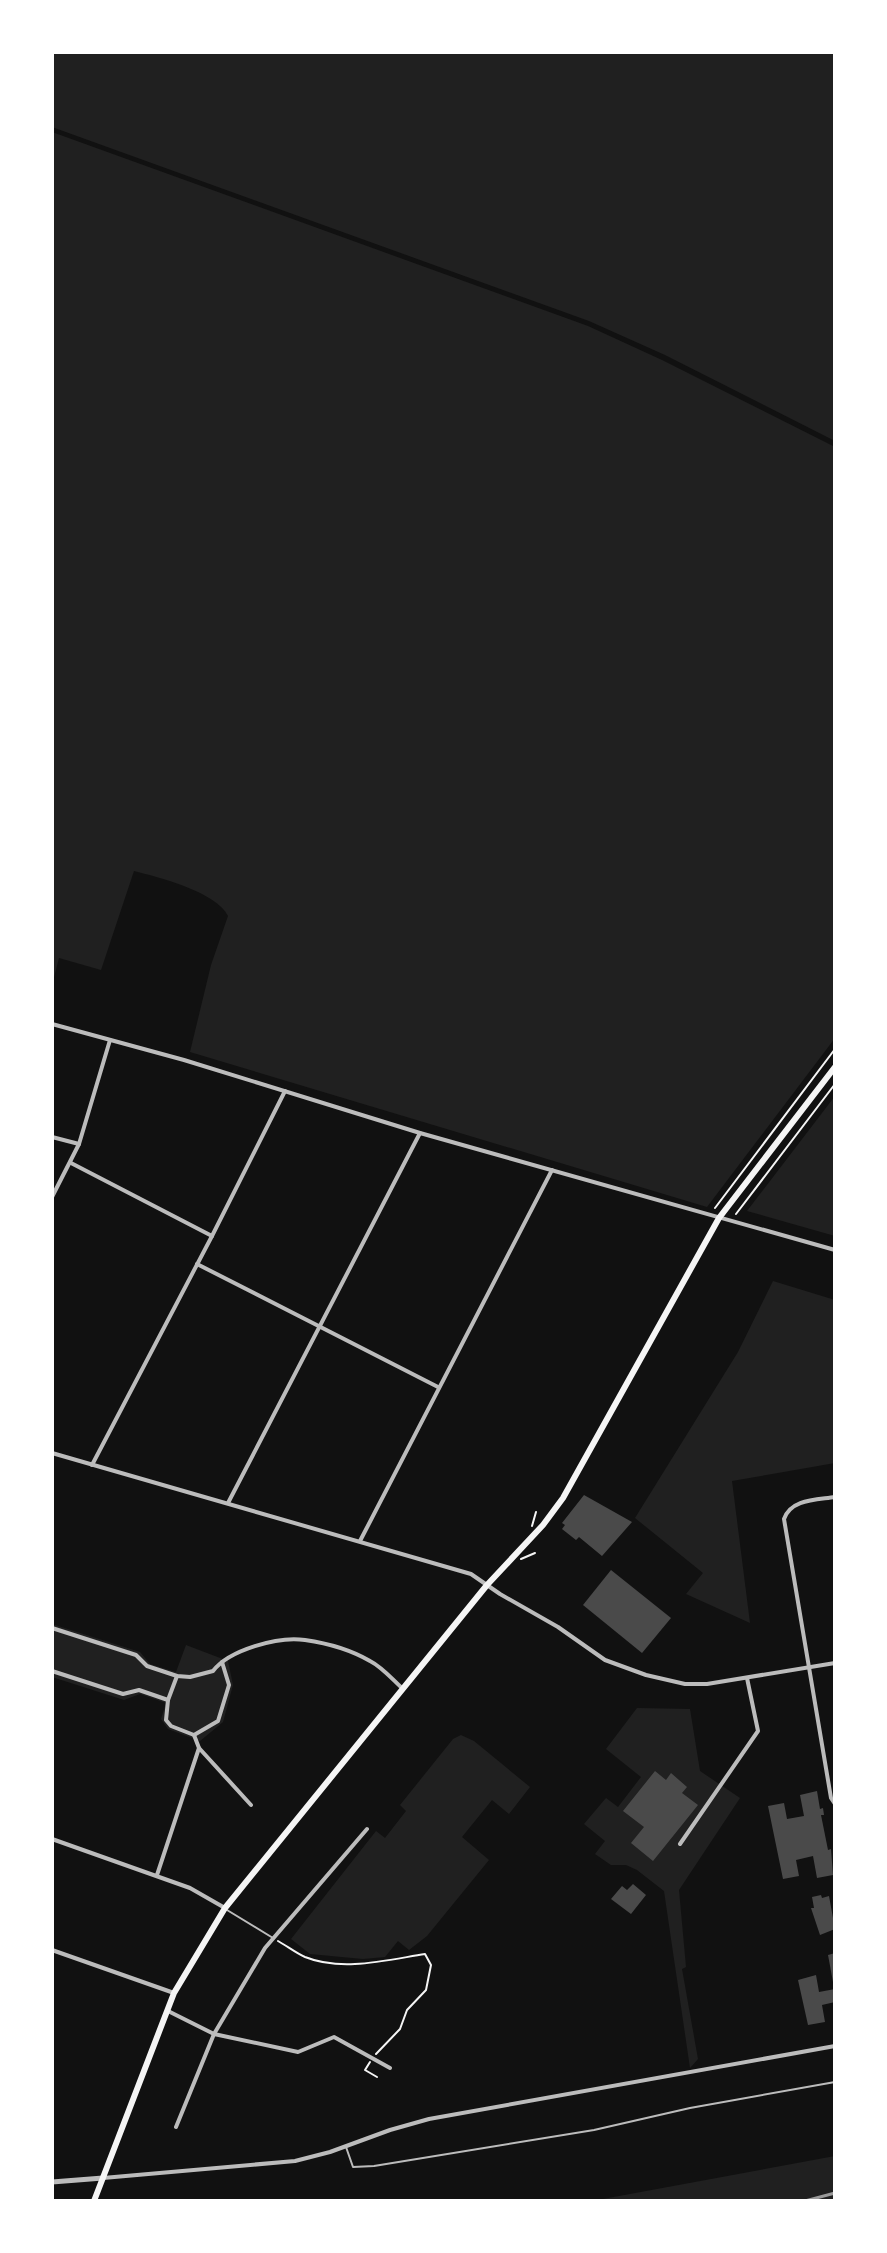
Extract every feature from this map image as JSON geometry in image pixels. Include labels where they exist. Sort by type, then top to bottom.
[{"type":"main road","points":[[94,2201],[174,1993],[225,1908],[487,1585],[543,1525],[563,1498],[719,1218],[835,1067]]},
{"type":"street","points":[[52,1024],[420,1133],[835,1250]]},
{"type":"street","points":[[52,1197],[79,1144],[110,1040]]},
{"type":"street","points":[[92,1465],[285,1091]]},
{"type":"street","points":[[228,1503],[420,1133]]},
{"type":"street","points":[[52,1137],[79,1144]]},
{"type":"street","points":[[71,1163],[212,1236]]},
{"type":"street","points":[[360,1542],[552,1170]]},
{"type":"street","points":[[197,1264],[438,1387]]},
{"type":"street","points":[[52,1453],[471,1574],[620,1667],[685,1684],[707,1684],[835,1663]]},
{"type":"street","points":[[835,1497],[794,1505],[787,1509],[784,1519],[831,1798],[835,1804]]},
{"type":"street","points":[[52,1628],[136,1655],[147,1666],[190,1677],[213,1671],[221,1660],[268,1644],[306,1640],[372,1661],[403,1689]]},
{"type":"street","points":[[194,1735],[218,1721],[229,1685],[221,1660]]},
{"type":"street","points":[[52,1671],[123,1694],[139,1690],[168,1700]]},
{"type":"street","points":[[177,1676],[168,1700],[166,1720],[171,1726],[194,1735],[199,1748],[251,1805]]},
{"type":"street","points":[[680,1844],[758,1731],[747,1678]]},
{"type":"street","points":[[157,1875],[199,1748]]},
{"type":"street","points":[[176,2127],[214,2034],[265,1948],[367,1829]]},
{"type":"street","points":[[52,1839],[190,1888],[225,1908]]},
{"type":"street","points":[[52,1950],[174,1993]]},
{"type":"street","points":[[168,2011],[214,2034],[298,2052],[334,2037],[390,2068]]},
{"type":"street","points":[[52,2182],[295,2161],[429,2119],[835,2046]]},
{"type":"lane","points":[[225,1908],[274,1938]]},
{"type":"lane","points":[[346,2147],[353,2167],[374,2166],[594,2130],[690,2108],[835,2082]]},
{"type":"path","points":[[710,1215],[835,1049]]},
{"type":"path","points":[[731,1221],[835,1084]]},
{"type":"path","points":[[274,1938],[306,1958],[335,1963],[360,1964],[425,1954],[431,1965],[426,1990],[407,2010],[400,2029],[372,2058],[365,2070],[377,2077]]},
{"type":"shaded area","points":[[52,52],[835,52],[835,441],[665,355],[589,321],[52,127]]},
{"type":"shaded area","points":[[52,132],[588,326],[835,447],[835,1038],[707,1207],[190,1052],[211,965],[228,916],[212,900],[171,882],[134,871],[101,970],[59,958],[52,985]]},
{"type":"shaded area","points":[[835,1096],[835,1236],[747,1211]]},
{"type":"shaded area","points":[[773,1281],[835,1300],[835,1463],[732,1481],[750,1623],[686,1594],[703,1573],[635,1518],[738,1352]]},
{"type":"shaded area","points":[[52,1624],[140,1652],[150,1664],[176,1672],[186,1645],[228,1661],[233,1685],[223,1722],[200,1741],[168,1729],[161,1719],[166,1703],[140,1694],[124,1700],[52,1677]]},
{"type":"shaded area","points":[[637,1708],[690,1709],[700,1771],[740,1798],[679,1890],[686,1967],[682,1969],[698,2059],[690,2068],[664,1891],[637,1870],[626,1865],[611,1865],[595,1854],[605,1841],[584,1824],[606,1798],[618,1807],[641,1777],[606,1749]]},
{"type":"shaded area","points":[[461,1735],[474,1741],[530,1787],[509,1814],[492,1800],[462,1837],[489,1860],[427,1936],[409,1950],[398,1941],[385,1957],[363,1959],[310,1954],[291,1939],[376,1831],[385,1838],[406,1811],[400,1805],[453,1739]]},
{"type":"shaded area","points":[[835,2156],[835,2201],[592,2201]]},
{"type":"building","points":[[584,1495],[632,1522],[602,1556],[579,1537],[576,1540],[562,1529],[565,1525],[562,1523]]},
{"type":"building","points":[[611,1570],[671,1618],[642,1653],[583,1605]]},
{"type":"building","points":[[655,1771],[666,1780],[671,1773],[687,1787],[682,1793],[698,1805],[653,1861],[631,1843],[644,1827],[623,1811]]},
{"type":"building","points":[[817,1791],[820,1809],[823,1808],[824,1815],[821,1815],[828,1850],[831,1849],[833,1875],[817,1878],[813,1856],[796,1860],[799,1876],[783,1879],[768,1806],[784,1803],[787,1819],[804,1816],[800,1795]]},
{"type":"building","points":[[633,1884],[646,1895],[631,1914],[611,1899],[622,1886],[627,1890]]},
{"type":"building","points":[[821,1895],[822,1898],[829,1896],[835,1929],[820,1935],[811,1908],[814,1908],[812,1897]]},
{"type":"building","points":[[835,1953],[835,1982],[833,1982],[828,1955]]},
{"type":"building","points":[[816,1975],[819,1992],[835,1989],[835,2002],[822,2005],[825,2022],[808,2025],[798,1980]]},
{"type":"railway","points":[[805,2201],[835,2193]]}]
